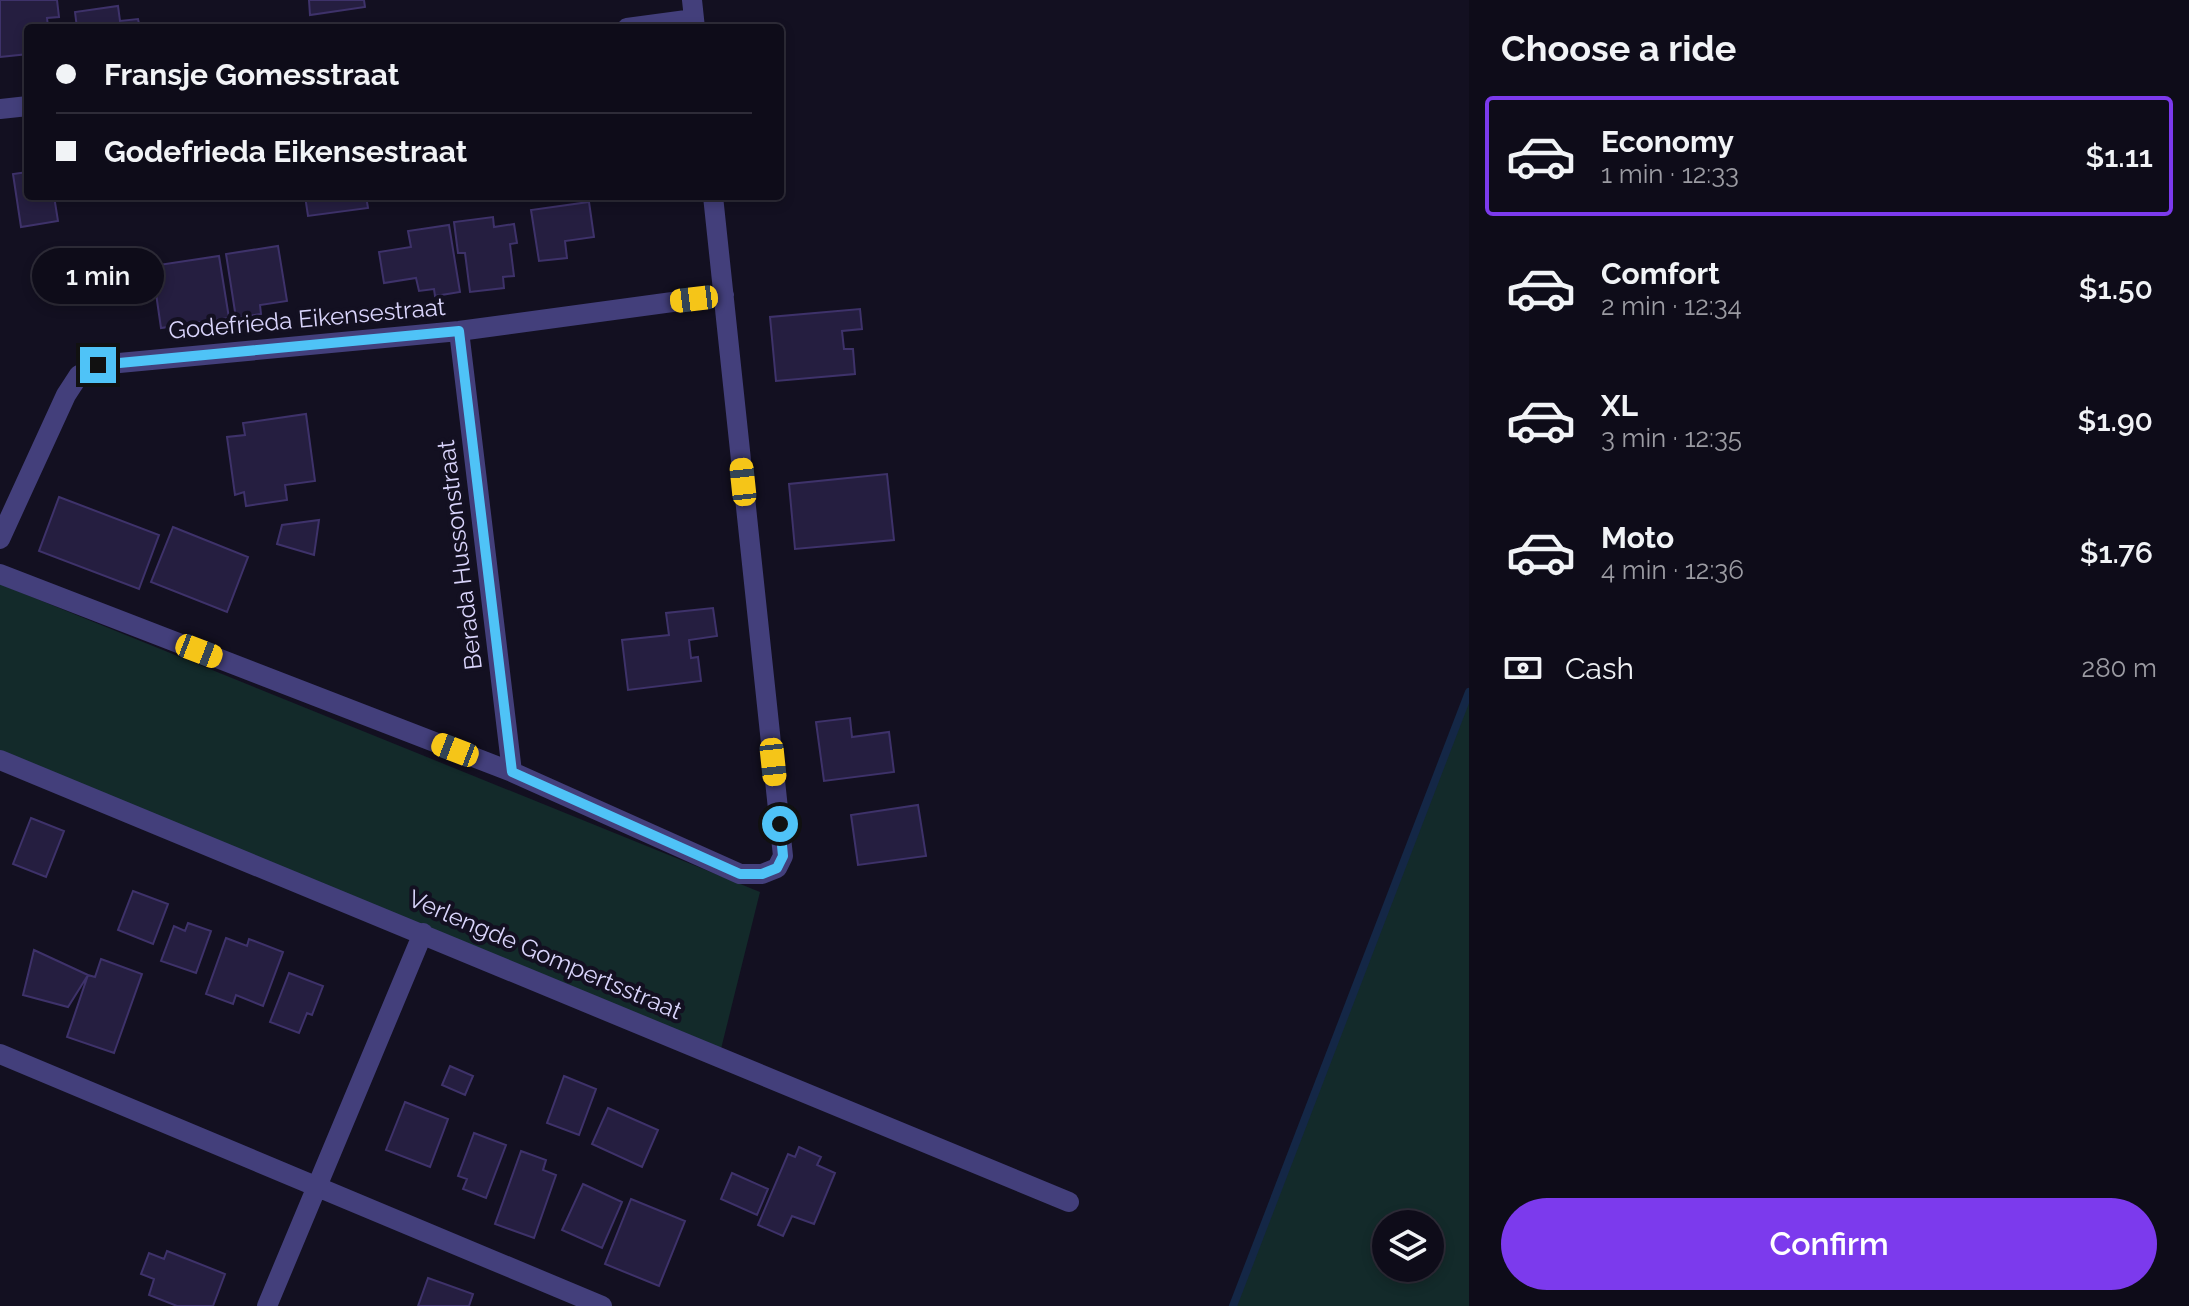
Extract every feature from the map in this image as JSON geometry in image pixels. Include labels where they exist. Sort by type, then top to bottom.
[{"type":"street","points":[[649,24],[693,16]]},
{"type":"street","points":[[0,109],[24,106]]},
{"type":"street","points":[[0,574],[512,772],[740,874],[762,874],[777,868],[783,856],[713,200]]},
{"type":"street","name":"Godefrieda Eikensestraat","points":[[0,539],[66,395],[79,375],[98,365],[459,331],[724,295]]},
{"type":"street","name":"Berada Hussonstraat","points":[[459,331],[512,772]]},
{"type":"street","name":"Verlengde Gompertsstraat","points":[[0,760],[1069,1202]]},
{"type":"street","points":[[267,1306],[423,933]]},
{"type":"street","points":[[0,1054],[319,1186],[572,1300],[602,1306]]},
{"type":"green space","points":[[0,584],[760,892],[718,1061],[0,762]]},
{"type":"green space","points":[[1469,692],[1469,1306],[1233,1306],[1265,1228]]},
{"type":"building","points":[[0,0],[57,0],[59,17],[47,18],[48,24],[24,24],[24,54],[0,57]]},
{"type":"building","points":[[309,0],[364,0],[365,7],[310,15]]},
{"type":"building","points":[[118,6],[120,21],[138,19],[139,24],[76,24],[75,12]]},
{"type":"building","points":[[24,173],[24,200],[55,200],[58,221],[21,227],[13,174]]},
{"type":"building","points":[[306,200],[367,200],[368,208],[308,216]]},
{"type":"building","points":[[589,202],[594,237],[565,241],[567,258],[539,261],[531,210]]},
{"type":"building","points":[[493,217],[494,227],[514,224],[517,243],[510,244],[514,276],[503,277],[504,288],[470,292],[465,253],[458,253],[454,222]]},
{"type":"building","points":[[449,225],[460,292],[435,296],[434,289],[419,291],[416,278],[384,283],[379,252],[411,247],[408,231]]},
{"type":"building","points":[[278,246],[287,301],[260,305],[261,314],[236,318],[226,254]]},
{"type":"building","points":[[219,256],[229,318],[161,328],[152,266]]},
{"type":"building","points":[[860,309],[862,329],[842,331],[844,349],[853,349],[855,374],[776,381],[770,317]]},
{"type":"building","points":[[306,414],[315,481],[285,485],[287,500],[246,506],[244,492],[235,495],[227,437],[245,435],[243,423]]},
{"type":"building","points":[[887,474],[894,540],[795,549],[789,484]]},
{"type":"building","points":[[59,497],[159,535],[139,589],[39,551]]},
{"type":"building","points":[[319,520],[314,555],[277,544],[282,525]]},
{"type":"building","points":[[173,527],[248,557],[227,612],[151,582]]},
{"type":"building","points":[[713,608],[717,636],[689,640],[691,658],[698,657],[701,681],[628,690],[622,640],[669,635],[666,613]]},
{"type":"building","points":[[850,718],[852,737],[889,732],[894,772],[824,781],[816,722]]},
{"type":"building","points":[[918,805],[926,856],[858,865],[851,815]]},
{"type":"building","points":[[31,818],[64,831],[46,877],[13,864]]},
{"type":"building","points":[[133,891],[168,904],[153,944],[118,930]]},
{"type":"building","points":[[188,923],[211,931],[196,973],[161,961],[174,926],[185,931]]},
{"type":"building","points":[[226,938],[247,946],[249,939],[283,952],[263,1006],[236,995],[233,1004],[206,994]]},
{"type":"building","points":[[34,950],[88,975],[68,1007],[23,995]]},
{"type":"building","points":[[101,959],[142,974],[114,1053],[67,1037],[88,975],[95,977]]},
{"type":"building","points":[[289,973],[323,986],[312,1015],[307,1013],[299,1033],[270,1022]]},
{"type":"building","points":[[450,1066],[473,1076],[465,1095],[442,1085]]},
{"type":"building","points":[[564,1076],[596,1089],[579,1135],[547,1123]]},
{"type":"building","points":[[405,1102],[448,1119],[430,1167],[386,1150]]},
{"type":"building","points":[[608,1108],[658,1130],[642,1167],[592,1144]]},
{"type":"building","points":[[474,1133],[506,1145],[486,1198],[463,1189],[467,1179],[458,1176]]},
{"type":"building","points":[[799,1147],[821,1157],[817,1165],[835,1173],[814,1224],[792,1216],[783,1236],[758,1225],[788,1154],[795,1157]]},
{"type":"building","points":[[521,1151],[546,1160],[543,1170],[556,1175],[534,1238],[495,1224]]},
{"type":"building","points":[[732,1173],[768,1189],[757,1215],[721,1199]]},
{"type":"building","points":[[583,1184],[622,1202],[602,1248],[562,1230]]},
{"type":"building","points":[[631,1199],[685,1221],[659,1286],[605,1264]]},
{"type":"building","points":[[167,1251],[225,1274],[213,1306],[177,1306],[149,1295],[154,1279],[141,1274],[149,1253],[164,1259]]},
{"type":"building","points":[[428,1278],[473,1294],[469,1306],[418,1306]]},
{"type":"waterway","points":[[1233,1306],[1469,692]]},
{"type":"route","points":[[98,365],[459,331],[512,772],[740,874],[762,874],[777,868],[783,856],[780,824]]}]
